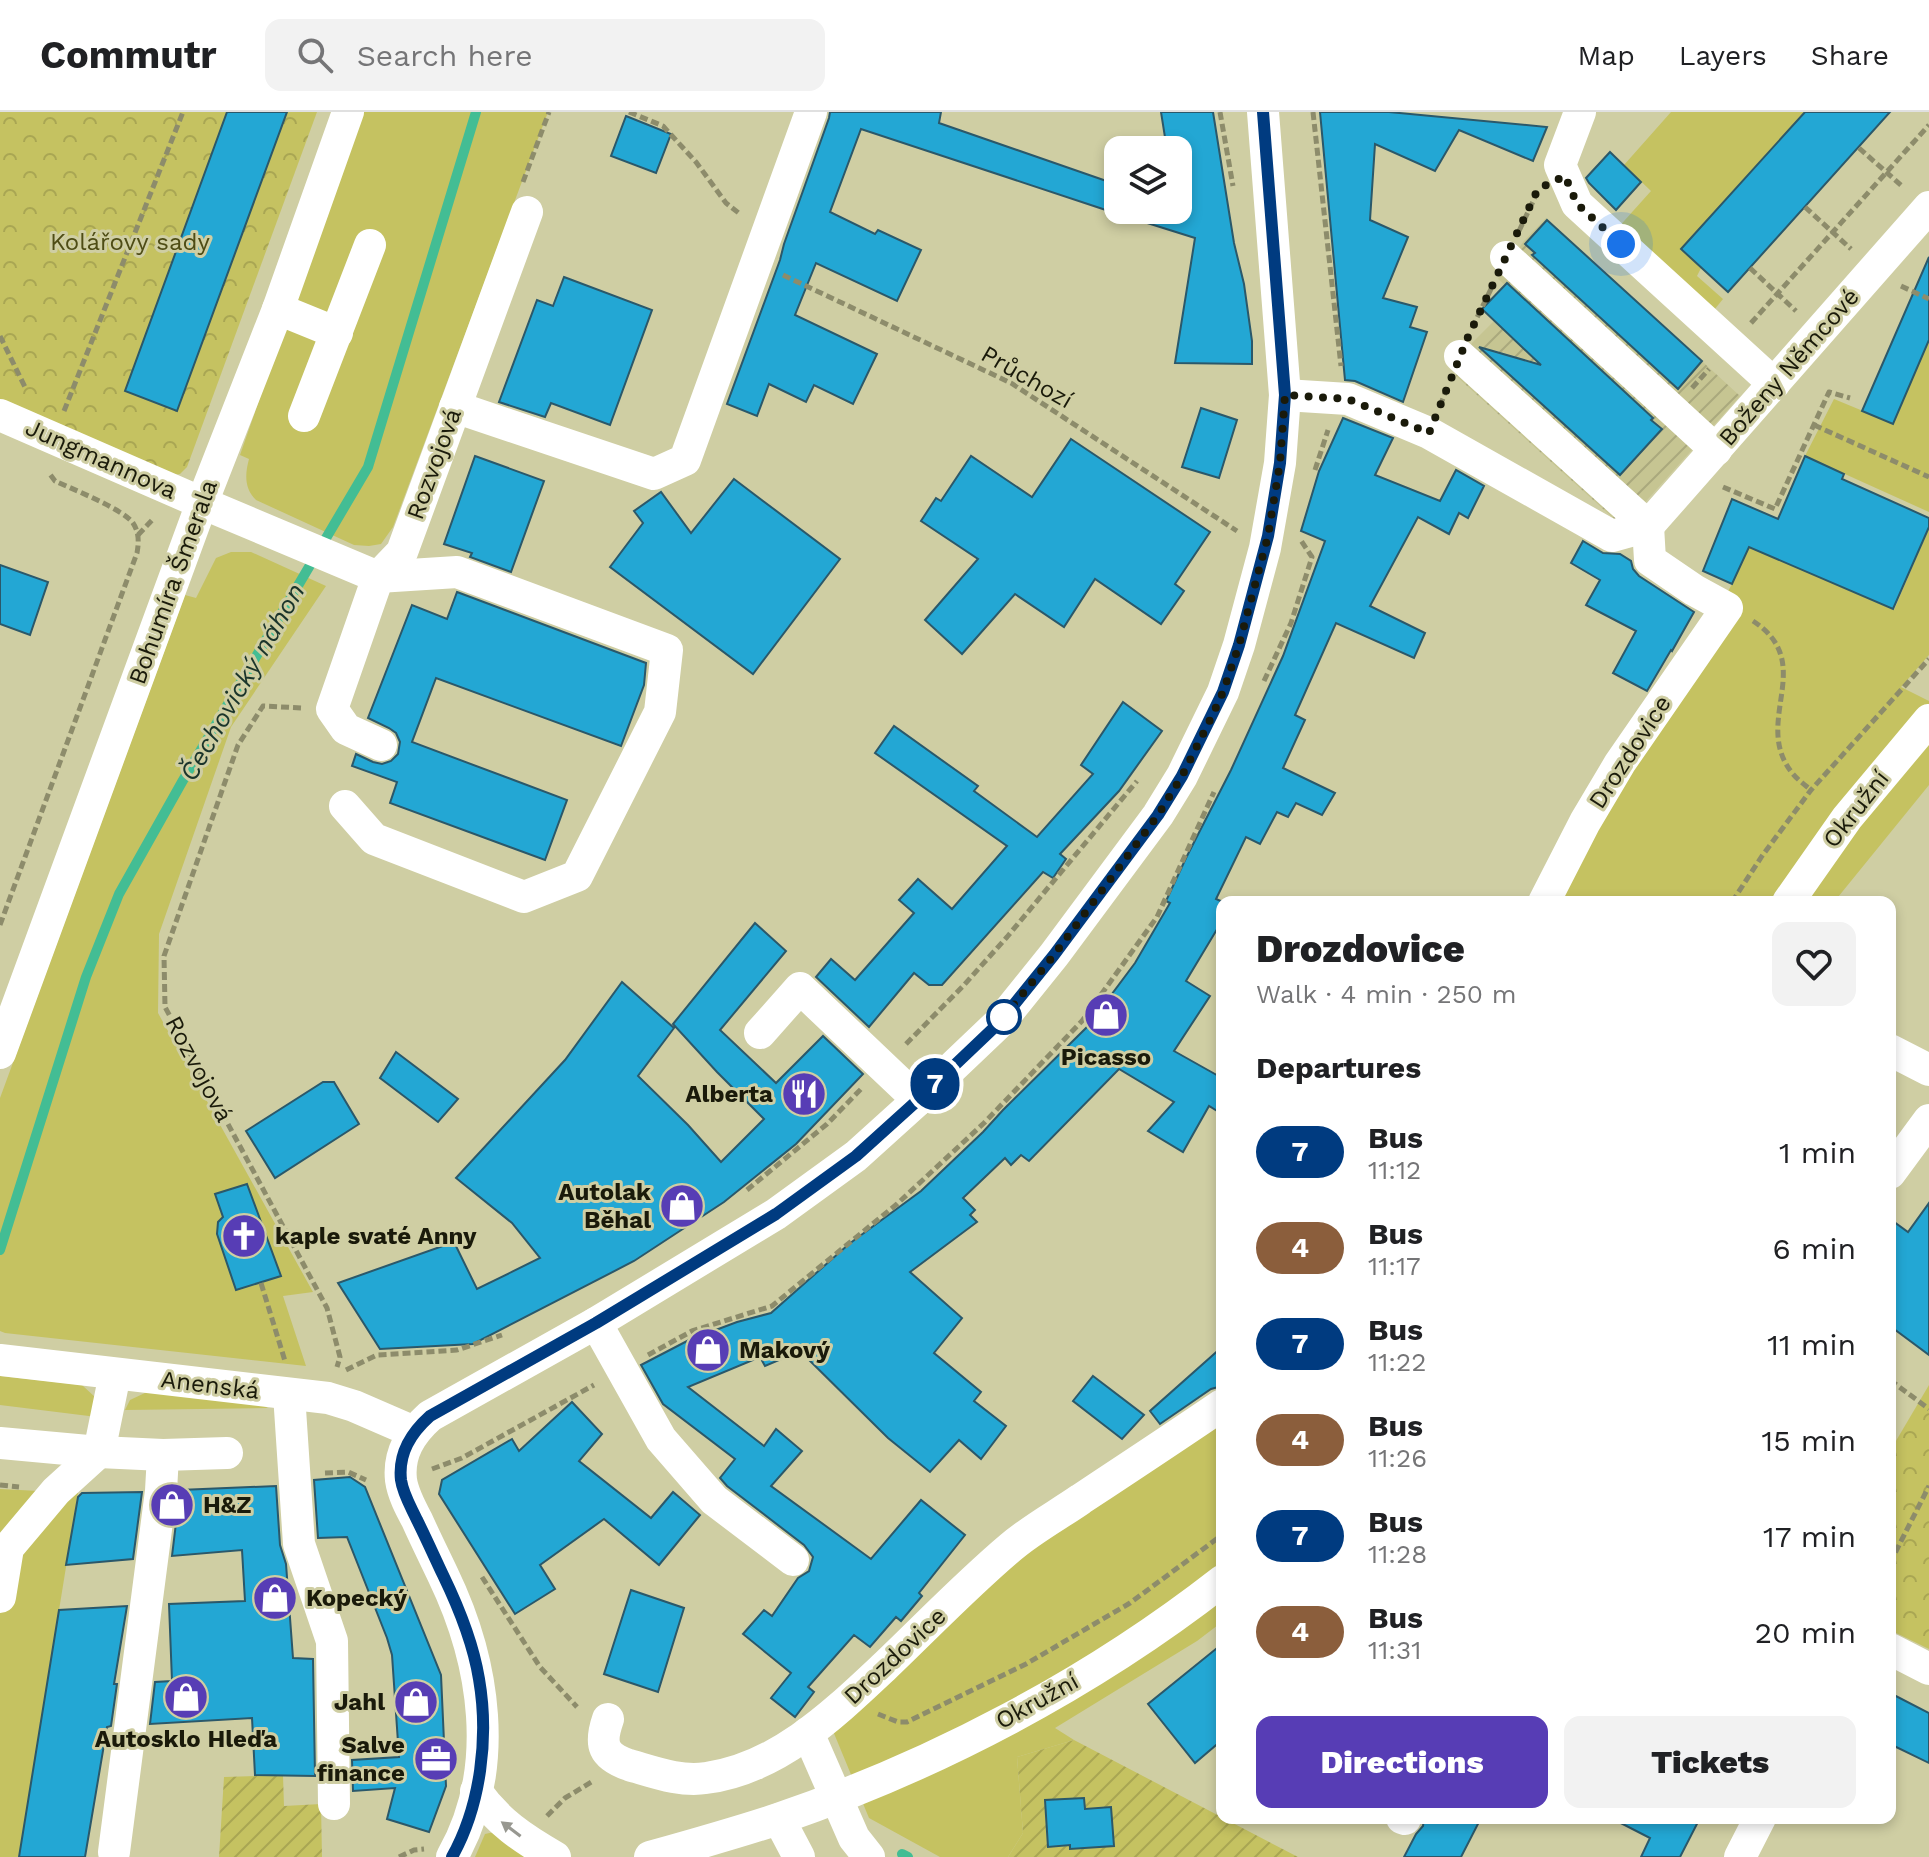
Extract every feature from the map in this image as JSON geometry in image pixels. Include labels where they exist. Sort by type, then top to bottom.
[{"type":"street","name":"Bohumíra Šmerala","points":[[0,1053],[202,503],[278,309],[348,112]]},
{"type":"street","points":[[455,407],[654,474],[685,460],[811,112]]},
{"type":"street","points":[[441,1854],[464,1829],[476,1791],[482,1736],[480,1690],[474,1657],[456,1602],[406,1497],[401,1479],[405,1449],[414,1432],[430,1416],[596,1323],[776,1214],[856,1156],[918,1100],[1000,1022],[1105,887],[1158,815],[1182,776],[1223,692],[1265,548],[1280,463],[1285,395],[1263,112]]},
{"type":"street","points":[[1580,112],[1560,165],[1577,204],[1774,384]]},
{"type":"street","name":"Boženy Němcové","points":[[1648,526],[1928,208]]},
{"type":"street","name":"Rozvojová","points":[[332,709],[364,571],[402,552],[527,212]]},
{"type":"street","points":[[304,416],[370,245]]},
{"type":"street","points":[[1506,257],[1716,450]]},
{"type":"street","points":[[278,309],[337,333]]},
{"type":"street","points":[[1460,356],[1648,526],[1650,560],[1727,608]]},
{"type":"street","points":[[1285,395],[1348,399],[1429,433],[1612,536],[1648,526]]},
{"type":"street","name":"Jungmannova","points":[[0,415],[364,571]]},
{"type":"street","points":[[345,806],[374,839],[524,897],[577,876],[660,712],[667,650],[457,572],[364,571]]},
{"type":"street","name":"Drozdovice","points":[[1547,896],[1620,763],[1727,608]]},
{"type":"street","points":[[332,709],[346,729],[381,745]]},
{"type":"street","name":"Okružní","points":[[1792,896],[1847,818],[1929,720]]},
{"type":"street","points":[[760,1033],[800,988],[918,1100]]},
{"type":"street","points":[[1896,1053],[1929,1070]]},
{"type":"street","points":[[1896,1165],[1929,1120]]},
{"type":"street","points":[[596,1323],[661,1439],[714,1500],[793,1560]]},
{"type":"street","name":"Anenská","points":[[0,1360],[115,1374],[288,1382],[414,1432]]},
{"type":"street","points":[[0,1597],[8,1548],[56,1491],[99,1452],[115,1374]]},
{"type":"street","points":[[288,1382],[299,1544],[332,1641],[334,1804]]},
{"type":"street","name":"Drozdovice","points":[[608,1770],[707,1778],[739,1770],[808,1733],[844,1704],[1012,1546],[1216,1409]]},
{"type":"street","points":[[0,1443],[163,1455],[227,1453]]},
{"type":"street","points":[[114,1852],[161,1491],[163,1455]]},
{"type":"street","name":"Okružní","points":[[650,1857],[714,1848],[941,1752],[1038,1702],[1141,1639],[1216,1585]]},
{"type":"street","points":[[1896,1652],[1929,1669]]},
{"type":"street","points":[[606,1725],[608,1770]]},
{"type":"street","points":[[808,1733],[854,1838],[869,1857]]},
{"type":"street","points":[[476,1791],[505,1825],[555,1857]]},
{"type":"street","points":[[779,1819],[799,1857]]},
{"type":"street","points":[[1740,1857],[1757,1824]]},
{"type":"path","points":[[0,925],[139,543],[132,521],[120,512],[55,481],[46,461],[183,112]]},
{"type":"path","points":[[527,212],[515,202],[549,112]]},
{"type":"path","name":"Průchozí","points":[[629,112],[663,126],[696,162],[762,249],[1011,383],[1265,548]]},
{"type":"path","points":[[1313,112],[1341,372],[1339,397],[1314,471]]},
{"type":"path","points":[[1672,409],[1929,125]]},
{"type":"path","points":[[1859,148],[1928,208]]},
{"type":"path","points":[[1429,433],[1460,356],[1538,189],[1565,176]]},
{"type":"path","points":[[1750,268],[1819,333]]},
{"type":"path","points":[[1891,282],[1929,299]]},
{"type":"path","points":[[0,336],[25,387]]},
{"type":"path","points":[[1722,487],[1775,509],[1829,392],[1850,398]]},
{"type":"path","points":[[1814,425],[1929,477]]},
{"type":"path","points":[[1259,693],[1291,623],[1312,557],[1295,530]]},
{"type":"path","points":[[1727,608],[1758,624],[1777,644],[1784,674],[1778,717],[1779,743],[1787,765],[1811,790]]},
{"type":"path","points":[[1736,896],[1811,790],[1929,659]]},
{"type":"path","name":"Rozvojová","points":[[332,709],[263,706],[238,745],[164,956],[165,1007],[327,1308],[340,1357],[335,1375],[377,1355],[457,1350],[515,1331]]},
{"type":"path","points":[[742,1195],[827,1124],[964,985],[1143,775]]},
{"type":"path","points":[[401,1479],[462,1458],[692,1331],[772,1306],[897,1204],[984,1123],[1082,1021],[1157,917],[1214,791]]},
{"type":"path","points":[[261,1283],[288,1382]]},
{"type":"path","points":[[1896,1384],[1929,1409]]},
{"type":"path","points":[[432,1469],[434,1480]]},
{"type":"path","points":[[1896,1551],[1929,1486]]},
{"type":"path","points":[[907,1722],[1026,1664],[1078,1634],[1130,1603],[1216,1539]]},
{"type":"path","points":[[476,1566],[540,1667],[594,1725],[606,1725]]},
{"type":"path","points":[[540,1822],[565,1798],[608,1770]]},
{"type":"path","points":[[399,1857],[422,1849],[441,1854]]},
{"type":"shaded area","points":[[1546,218],[1740,396],[1623,527],[1456,376],[1472,343],[1494,321],[1482,309],[1505,285],[1498,279],[1523,242]]},
{"type":"green space","name":"Kolářovy sady","points":[[0,112],[317,112],[187,467],[180,474],[174,475],[0,400]]},
{"type":"green space","points":[[360,112],[548,112],[393,527],[381,544],[369,546],[354,545],[256,500],[246,481],[249,459],[240,455]]},
{"type":"green space","points":[[1671,112],[1805,112],[1681,249],[1701,268],[1697,276],[1723,299],[1710,315],[1616,230],[1651,191],[1624,165]]},
{"type":"green space","points":[[1929,341],[1929,512],[1805,456],[1834,399],[1892,423]]},
{"type":"green space","points":[[1929,528],[1929,655],[1901,687],[1929,701],[1929,785],[1839,896],[1560,896],[1732,584],[1750,545],[1894,610]]},
{"type":"green space","points":[[231,552],[251,552],[326,586],[231,727],[159,934],[158,1013],[313,1292],[283,1296],[306,1366],[0,1331],[0,1098],[185,595],[196,598],[216,558]]},
{"type":"green space","points":[[0,1376],[82,1385],[96,1398],[97,1417],[0,1405]]},
{"type":"green space","points":[[1929,1385],[1929,1649],[1896,1633],[1896,1441]]},
{"type":"green space","points":[[147,1392],[258,1403],[268,1408],[125,1410],[130,1400]]},
{"type":"green space","points":[[1216,1423],[1216,1627],[1055,1728],[1074,1740],[1017,1757],[1023,1833],[1008,1857],[940,1857],[869,1818],[833,1731],[1031,1544]]},
{"type":"green space","points":[[0,1489],[78,1493],[19,1857],[0,1857]]},
{"type":"green space","points":[[1074,1740],[1216,1814],[1216,1824],[1235,1824],[1298,1857],[1008,1857],[1023,1833],[1017,1757]]},
{"type":"green space","points":[[283,1775],[284,1806],[321,1804],[322,1857],[219,1857],[224,1777]]},
{"type":"green space","points":[[494,1832],[531,1857],[475,1857],[485,1834]]},
{"type":"building","points":[[227,112],[287,112],[177,411],[125,391]]},
{"type":"building","points":[[830,112],[941,112],[939,123],[1104,180],[1104,209],[861,129],[830,212],[875,234],[878,230],[921,250],[897,301],[816,263],[795,315],[877,354],[853,404],[814,385],[806,402],[769,384],[757,416],[727,404]]},
{"type":"building","points":[[1161,112],[1213,112],[1234,243],[1244,284],[1252,364],[1175,363],[1195,238],[1150,224],[1192,224],[1192,136],[1165,136]]},
{"type":"building","points":[[1320,112],[1389,112],[1547,127],[1533,161],[1459,130],[1435,171],[1375,144],[1370,220],[1408,237],[1383,298],[1417,307],[1410,327],[1427,332],[1403,402],[1355,381],[1345,380]]},
{"type":"building","points":[[1805,112],[1890,112],[1728,292],[1681,249]]},
{"type":"building","points":[[626,116],[671,134],[656,173],[611,156]]},
{"type":"building","points":[[1610,152],[1641,182],[1616,210],[1586,178]]},
{"type":"building","points":[[1547,220],[1702,361],[1678,389],[1532,255],[1535,253],[1525,244]]},
{"type":"building","points":[[1929,257],[1929,340],[1893,424],[1862,411]]},
{"type":"building","points":[[564,277],[652,310],[610,425],[551,403],[545,417],[499,402],[537,300],[553,306]]},
{"type":"building","points":[[1507,283],[1662,429],[1620,475],[1479,347],[1541,365],[1482,309]]},
{"type":"building","points":[[1201,408],[1237,420],[1219,478],[1182,467]]},
{"type":"building","points":[[1343,418],[1393,438],[1375,475],[1440,501],[1456,470],[1484,486],[1468,518],[1459,513],[1449,534],[1418,517],[1370,606],[1425,633],[1414,658],[1336,623],[1295,715],[1305,720],[1283,768],[1335,793],[1322,815],[1296,803],[1288,817],[1277,812],[1260,844],[1246,837],[1216,896],[1216,931],[1186,981],[1210,996],[1174,1051],[1216,1075],[1216,1110],[1209,1106],[1183,1152],[1148,1131],[1174,1102],[1119,1069],[1029,1161],[1021,1155],[1011,1165],[1005,1158],[963,1198],[975,1210],[970,1215],[977,1222],[910,1272],[962,1318],[934,1353],[981,1392],[974,1401],[1006,1426],[981,1459],[959,1440],[930,1472],[888,1438],[800,1351],[765,1366],[760,1357],[688,1387],[764,1446],[776,1429],[802,1451],[771,1486],[871,1559],[921,1500],[965,1535],[901,1621],[896,1617],[870,1647],[854,1635],[808,1687],[814,1692],[795,1717],[771,1698],[791,1673],[743,1634],[764,1610],[772,1616],[798,1578],[809,1571],[813,1557],[804,1545],[727,1486],[720,1478],[735,1459],[663,1404],[641,1365],[689,1340],[771,1313],[849,1244],[921,1191],[1088,1026],[1135,963],[1170,903],[1166,901],[1283,656],[1325,541],[1301,531],[1319,471]]},
{"type":"building","points":[[1071,439],[1210,532],[1175,584],[1184,591],[1161,624],[1095,579],[1064,627],[1015,594],[962,654],[925,620],[978,559],[921,521],[936,498],[941,501],[971,456],[1032,497]]},
{"type":"building","points":[[475,456],[544,481],[511,572],[470,557],[472,553],[444,544]]},
{"type":"building","points":[[1805,456],[1844,474],[1842,479],[1929,518],[1929,527],[1893,609],[1749,547],[1732,584],[1703,571],[1732,499],[1778,519]]},
{"type":"building","points":[[734,479],[840,559],[753,674],[610,567],[643,523],[634,511],[661,492],[691,533]]},
{"type":"building","points":[[1583,541],[1603,553],[1620,554],[1631,561],[1639,576],[1694,612],[1647,691],[1613,673],[1636,631],[1586,605],[1600,580],[1571,563]]},
{"type":"building","points":[[0,565],[48,582],[30,635],[0,624]]},
{"type":"building","points":[[457,592],[646,663],[644,685],[621,746],[436,678],[412,742],[567,800],[545,860],[390,803],[397,782],[352,766],[356,754],[382,764],[398,754],[400,742],[396,733],[368,718],[412,605],[447,619]]},
{"type":"building","points":[[1123,702],[1162,731],[1119,791],[1060,854],[1066,859],[1053,878],[1043,872],[942,985],[929,985],[914,973],[869,1027],[816,977],[831,959],[855,980],[914,913],[899,900],[918,879],[952,909],[1007,846],[875,753],[894,726],[978,786],[974,791],[1037,837],[1093,774],[1081,765]]},
{"type":"building","points":[[755,923],[786,951],[720,1030],[776,1083],[823,1036],[863,1074],[796,1144],[724,1202],[634,1261],[473,1344],[380,1349],[338,1283],[454,1242],[477,1289],[540,1258],[512,1223],[456,1178],[565,1060],[622,982],[674,1028],[638,1076],[721,1162],[764,1119],[673,1024]]},
{"type":"building","points":[[396,1052],[458,1099],[438,1122],[380,1078]]},
{"type":"building","points":[[323,1082],[334,1082],[359,1124],[275,1178],[246,1131]]},
{"type":"building","name":"kaple svaté Anny","points":[[247,1184],[281,1276],[236,1290],[217,1234],[218,1222],[223,1217],[215,1194]]},
{"type":"building","points":[[1929,1203],[1929,1355],[1896,1330],[1896,1223],[1908,1232]]},
{"type":"building","points":[[1216,1352],[1216,1388],[1160,1424],[1150,1411]]},
{"type":"building","points":[[1093,1376],[1144,1415],[1122,1439],[1073,1401]]},
{"type":"building","points":[[572,1402],[602,1434],[579,1461],[651,1518],[673,1492],[700,1515],[659,1565],[604,1519],[540,1565],[555,1589],[515,1614],[439,1494],[442,1480],[512,1439],[519,1451]]},
{"type":"building","points":[[350,1477],[365,1487],[441,1675],[446,1786],[429,1832],[387,1819],[395,1788],[353,1791],[352,1760],[399,1757],[392,1655],[387,1638],[347,1537],[318,1538],[314,1480]]},
{"type":"building","points":[[276,1486],[293,1658],[313,1659],[315,1776],[255,1775],[252,1718],[150,1724],[155,1682],[172,1681],[169,1604],[245,1601],[242,1550],[172,1556],[180,1490]]},
{"type":"building","points":[[142,1492],[133,1559],[66,1565],[78,1497],[82,1493]]},
{"type":"building","points":[[631,1590],[684,1608],[658,1692],[604,1674]]},
{"type":"building","points":[[127,1606],[114,1684],[117,1684],[111,1726],[107,1727],[85,1857],[19,1857],[59,1610]]},
{"type":"building","points":[[1216,1649],[1216,1745],[1195,1763],[1148,1704]]},
{"type":"building","points":[[1896,1696],[1929,1713],[1929,1763],[1896,1747]]},
{"type":"building","points":[[1084,1798],[1085,1809],[1111,1807],[1114,1846],[1048,1847],[1045,1800]]},
{"type":"building","points":[[1478,1824],[1461,1857],[1404,1857],[1423,1826]]},
{"type":"building","points":[[1623,1824],[1697,1824],[1680,1857],[1641,1857],[1650,1838]]},
{"type":"waterway","name":"Čechovický náhon","points":[[0,1250],[86,977],[119,894],[368,467],[476,112]]},
{"type":"waterway","points":[[902,1854],[908,1857]]},
{"type":"bus line","name":"7","points":[[452,1857],[478,1781],[482,1736],[479,1679],[456,1602],[403,1489],[401,1467],[409,1440],[430,1416],[596,1323],[776,1214],[856,1156],[1000,1022],[1158,815],[1182,776],[1223,692],[1268,536],[1280,463],[1285,395],[1263,112]]},
{"type":"place","name":"Picasso","points":[[1106,1015]]},
{"type":"place","name":"Alberta","points":[[804,1094]]},
{"type":"place","name":"Autolak Běhal","points":[[682,1206]]},
{"type":"place","name":"kaple svaté Anny","points":[[244,1236]]},
{"type":"place","name":"Makový","points":[[708,1350]]},
{"type":"place","name":"H&Z","points":[[172,1505]]},
{"type":"place","name":"Kopecký","points":[[275,1598]]},
{"type":"place","name":"Autosklo Hleďa","points":[[186,1697]]},
{"type":"place","name":"Jahl","points":[[416,1702]]},
{"type":"place","name":"Salve finance","points":[[436,1759]]},
{"type":"route","points":[[1004,1017],[1000,1022],[1158,815],[1182,776],[1223,692],[1268,536],[1280,463],[1285,395],[1348,399],[1429,433],[1468,337],[1538,189],[1565,176],[1577,204],[1621,244]]}]
